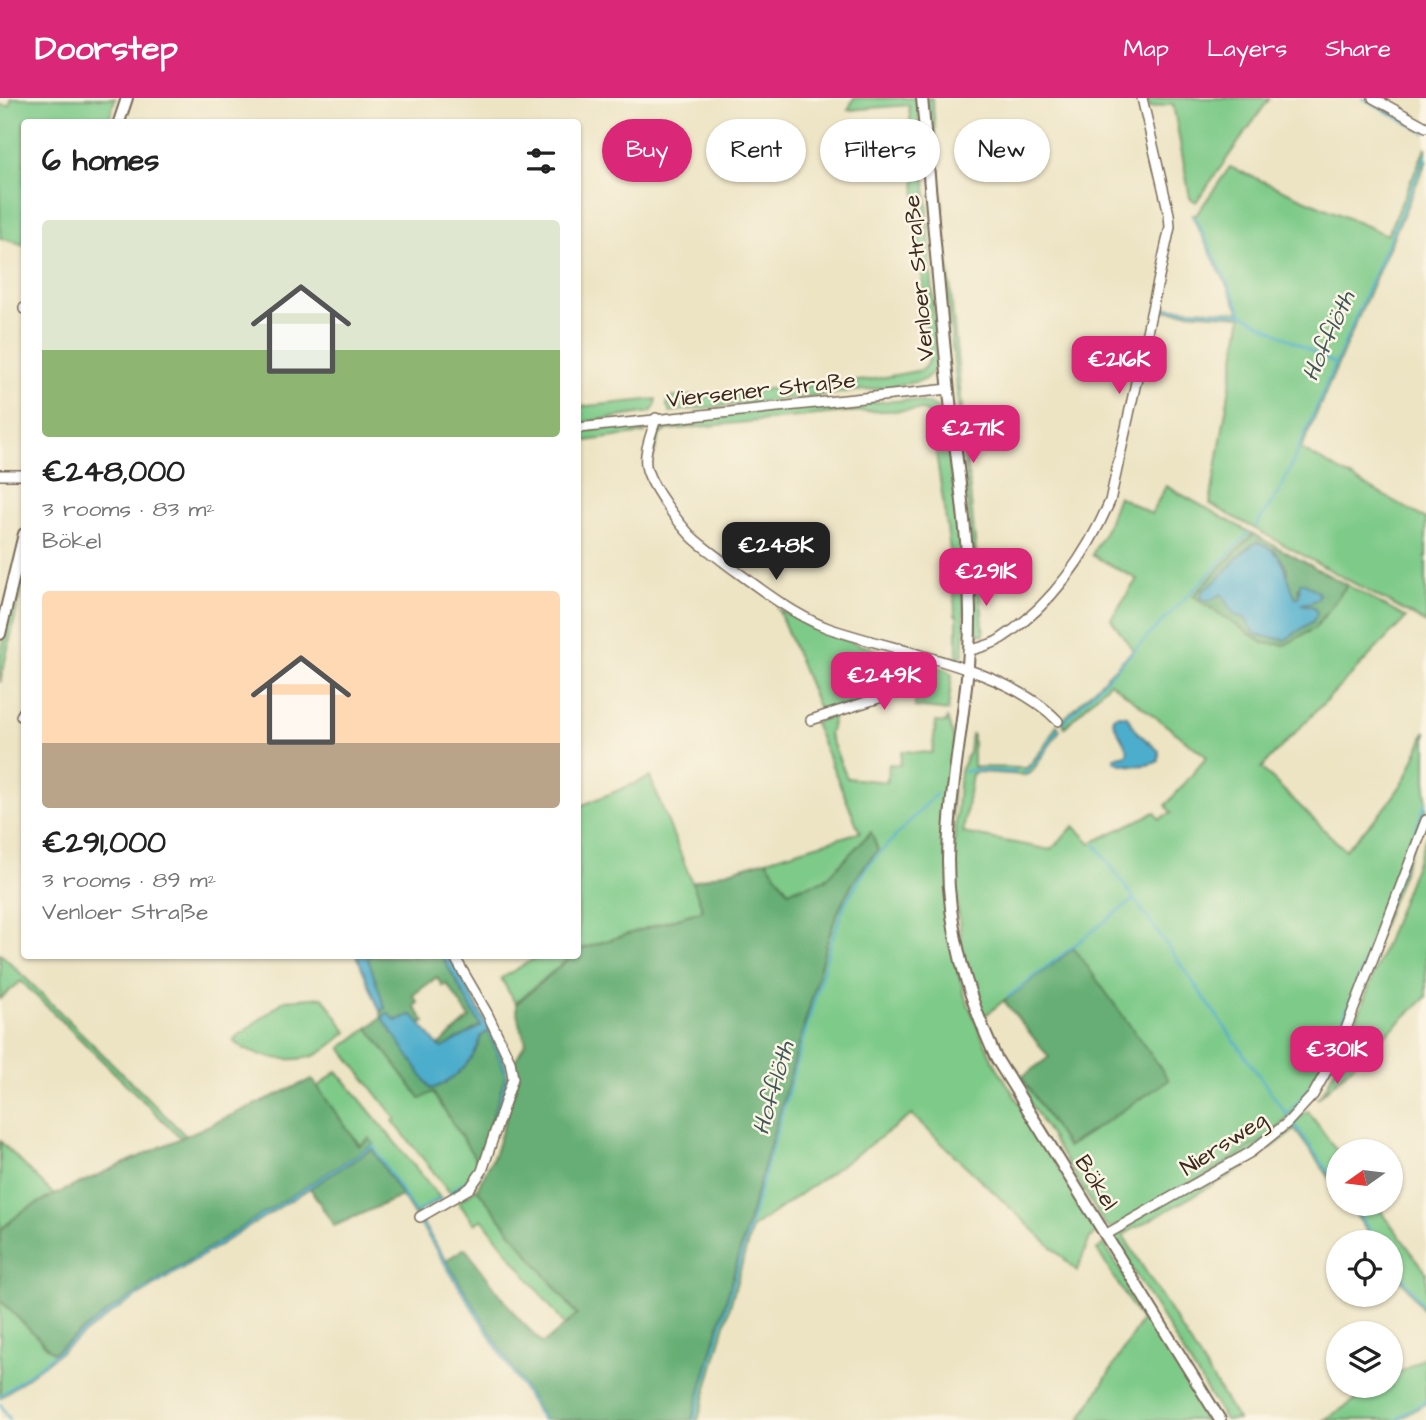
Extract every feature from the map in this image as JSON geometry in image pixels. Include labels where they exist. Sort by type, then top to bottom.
[{"type":"main road","name":"Venloer Straße","points":[[922,98],[966,544],[970,614],[948,861],[951,907],[959,956]]},
{"type":"main road","points":[[0,634],[21,546]]},
{"type":"main road","name":"Bökel","points":[[959,956],[974,1009],[996,1058],[1220,1420]]},
{"type":"street","points":[[968,651],[998,641],[1042,604],[1071,572],[1096,534],[1110,501],[1170,227],[1142,98]]},
{"type":"street","points":[[1373,98],[1426,127]]},
{"type":"street","name":"Viersener Straße","points":[[581,428],[949,389]]},
{"type":"street","points":[[656,418],[647,451],[647,470],[670,510],[692,538],[767,595],[826,627],[899,648],[1019,691],[1058,721]]},
{"type":"street","points":[[0,475],[21,475]]},
{"type":"street","points":[[811,720],[888,695],[899,648]]},
{"type":"street","name":"Niersweg","points":[[1105,1235],[1245,1157],[1280,1130],[1313,1095],[1338,1049],[1426,820]]},
{"type":"street","points":[[420,1217],[470,1188],[482,1171],[513,1078],[510,1061],[487,1013],[456,959]]},
{"type":"green space","points":[[11,98],[115,98],[110,119],[21,119],[21,244],[0,238],[0,105],[10,106]]},
{"type":"green space","points":[[854,98],[917,98],[919,119],[910,119],[909,105],[848,110]]},
{"type":"green space","points":[[927,98],[932,98],[934,119],[929,119]]},
{"type":"green space","points":[[1147,98],[1270,98],[1196,202],[1190,198],[1173,104],[1149,108]]},
{"type":"green space","points":[[1426,147],[1426,162],[1301,449],[1426,519],[1426,623],[1210,504],[1242,316],[1159,310],[1159,307],[1240,312],[1192,215],[1196,215],[1230,167],[1387,235]]},
{"type":"green space","points":[[940,181],[984,635],[977,633],[974,624],[975,596],[936,182]]},
{"type":"green space","points":[[915,182],[925,182],[937,368],[924,380],[891,387],[670,412],[667,406],[668,398],[869,380],[922,370],[929,361]]},
{"type":"green space","points":[[656,399],[656,405],[651,412],[581,423],[581,407]]},
{"type":"green space","points":[[908,400],[931,404],[943,412],[963,586],[964,644],[963,654],[957,660],[957,615],[949,540],[931,416],[924,410],[847,412],[668,430],[660,434],[651,463],[656,432],[667,421]]},
{"type":"green space","points":[[638,424],[645,433],[581,442],[581,432]]},
{"type":"green space","points":[[1166,486],[1253,534],[1193,596],[1315,628],[1347,585],[1406,618],[1261,768],[1345,850],[1386,807],[1406,778],[1426,731],[1426,811],[1337,1044],[1317,1083],[1299,1107],[1261,1144],[1111,1228],[1105,1225],[1010,1070],[1016,1067],[1067,1147],[1168,1080],[1007,998],[987,1014],[980,1015],[962,948],[953,858],[960,771],[969,752],[971,734],[973,767],[1027,768],[1057,725],[1060,730],[1031,773],[972,774],[963,833],[1051,850],[1074,826],[1091,843],[1155,812],[1159,819],[1171,813],[1166,805],[1207,757],[1110,682],[1065,727],[1062,721],[1133,650],[1111,619],[1137,579],[1092,555],[1106,529],[1118,496],[1151,514]]},
{"type":"green space","points":[[1253,534],[1347,585],[1315,628],[1285,645],[1263,643],[1193,596]],"holes":[[[1274,549],[1287,568],[1287,581],[1296,599],[1299,596],[1298,587],[1301,604],[1285,640],[1235,615],[1222,594],[1203,590]]]},
{"type":"green space","points":[[21,567],[21,591],[0,683],[0,657]]},
{"type":"green space","points":[[778,609],[835,636],[895,655],[886,693],[821,714]]},
{"type":"green space","points":[[908,657],[947,670],[952,675],[948,711],[915,707],[916,689],[893,687],[898,663]]},
{"type":"green space","points":[[834,716],[829,735],[847,778],[887,782],[889,764],[900,765],[902,751],[932,753],[936,722],[946,723],[947,717],[954,740],[948,919],[964,994],[992,1059],[1098,1232],[1090,1238],[1077,1271],[912,1115],[752,1228],[698,1420],[692,1420],[829,934],[853,882],[878,850],[870,833],[825,880],[788,891],[766,860],[860,832],[814,723]]},
{"type":"green space","points":[[650,777],[703,910],[581,949],[581,806]]},
{"type":"green space","points":[[871,832],[878,850],[853,882],[830,934],[692,1420],[544,1420],[446,1260],[465,1248],[518,1318],[543,1344],[577,1315],[477,1189],[495,1153],[518,1077],[515,1061],[526,1042],[516,1004],[568,959],[581,959],[581,949],[703,910],[692,882],[766,860],[788,891],[825,880]]},
{"type":"green space","points":[[1426,837],[1426,997],[1317,1099],[1346,1047]]},
{"type":"green space","points":[[1074,948],[1169,1080],[1067,1147],[1022,1077],[1049,1057],[1004,1001]]},
{"type":"green space","points":[[0,953],[186,1136],[181,1138],[21,981],[0,999]]},
{"type":"green space","points":[[368,959],[444,959],[481,1025],[443,1048],[438,1046],[470,1018],[447,984],[442,986],[437,977],[413,995],[418,1003],[414,1006],[425,1022],[421,1024],[410,1015],[395,1021],[431,1089],[481,1036],[488,1032],[506,1074],[478,1163],[433,1092],[421,1099],[368,1028],[382,1017],[380,1011],[385,1008]]},
{"type":"green space","points":[[534,959],[568,959],[515,1003],[501,978]]},
{"type":"green space","points":[[323,997],[347,1032],[316,1055],[295,1059],[272,1058],[250,1051],[233,1040],[285,1000]]},
{"type":"green space","points":[[368,1028],[421,1099],[432,1091],[478,1162],[506,1074],[488,1032],[490,1030],[500,1050],[505,1063],[507,1084],[479,1168],[470,1181],[451,1194],[393,1121],[396,1119],[341,1048]]},
{"type":"green space","points":[[337,1071],[441,1199],[417,1213],[416,1218],[372,1149],[113,1312],[0,1398],[0,1300],[54,1353],[112,1309],[373,1144],[370,1138],[360,1145],[317,1088]]},
{"type":"green space","points":[[312,1079],[359,1146],[370,1139],[374,1144],[112,1309],[53,1353],[0,1300],[0,1230],[23,1211]]},
{"type":"green space","points":[[1308,1111],[1328,1139],[1326,1139],[1326,1173],[1295,1130],[1247,1166],[1123,1235],[1238,1420],[1225,1420],[1115,1241],[1120,1229]]},
{"type":"green space","points":[[0,1141],[54,1195],[23,1211],[0,1230]]},
{"type":"green space","points":[[372,1149],[402,1196],[334,1226],[310,1188]]},
{"type":"green space","points":[[477,1189],[577,1315],[565,1325],[482,1219],[475,1224],[458,1202]]},
{"type":"green space","points":[[1357,1216],[1385,1216],[1395,1230],[1366,1230]]},
{"type":"green space","points":[[422,1222],[544,1420],[420,1224]]},
{"type":"green space","points":[[1403,1241],[1426,1272],[1426,1314],[1403,1282]]},
{"type":"green space","points":[[1104,1244],[1214,1420],[1080,1420],[1141,1321],[1097,1250]]},
{"type":"green space","points":[[1426,1356],[1426,1403],[1399,1420],[1324,1420],[1359,1398],[1403,1398],[1403,1370]]},
{"type":"water","points":[[1258,542],[1268,547],[1280,559],[1296,598],[1299,596],[1300,583],[1305,583],[1319,593],[1318,598],[1312,602],[1301,604],[1314,607],[1317,613],[1313,621],[1285,640],[1256,635],[1245,618],[1235,615],[1222,594],[1208,601],[1201,598],[1203,590],[1218,579],[1243,552]]},
{"type":"water","points":[[1127,716],[1136,731],[1159,751],[1159,761],[1136,765],[1114,761],[1114,758],[1126,755],[1128,750],[1113,722],[1114,717]]},
{"type":"water","points":[[358,959],[368,959],[385,1008],[380,1011]]},
{"type":"water","points":[[444,959],[452,959],[490,1030],[481,1036],[463,1069],[440,1086],[431,1089],[382,1017],[388,1013],[396,1021],[414,1016],[438,1046],[443,1048],[481,1026]]},
{"type":"waterway","points":[[1362,98],[1426,133]]},
{"type":"waterway","name":"Hofflöth","points":[[1256,526],[1282,487],[1426,155]]},
{"type":"waterway","points":[[1194,216],[1243,314],[1335,364]]},
{"type":"waterway","points":[[1160,308],[1243,314]]},
{"type":"waterway","name":"Hofflöth","points":[[1064,722],[1249,533]]},
{"type":"waterway","name":"Hofflöth","points":[[1023,772],[1027,772],[1045,750],[1058,728]]},
{"type":"waterway","name":"Hofflöth","points":[[964,772],[1016,772]]},
{"type":"waterway","name":"Hofflöth","points":[[694,1420],[831,942],[845,903],[869,864],[936,794]]},
{"type":"waterway","points":[[1096,845],[1287,1115],[1315,1081],[1334,1043],[1426,803]]},
{"type":"waterway","points":[[1008,997],[1134,899]]},
{"type":"waterway","points":[[490,1033],[507,1074],[492,1128]]},
{"type":"waterway","points":[[1295,1125],[1326,1169]]},
{"type":"waterway","points":[[0,1396],[112,1311],[373,1146],[415,1213],[440,1198]]},
{"type":"waterway","points":[[450,1192],[469,1179],[483,1155]]},
{"type":"waterway","points":[[1360,1216],[1369,1230]]},
{"type":"waterway","points":[[421,1223],[543,1420]]},
{"type":"waterway","points":[[1403,1278],[1426,1310]]},
{"type":"waterway","points":[[1396,1420],[1426,1401]]},
{"type":"waterway","points":[[0,1404],[10,1420]]}]
